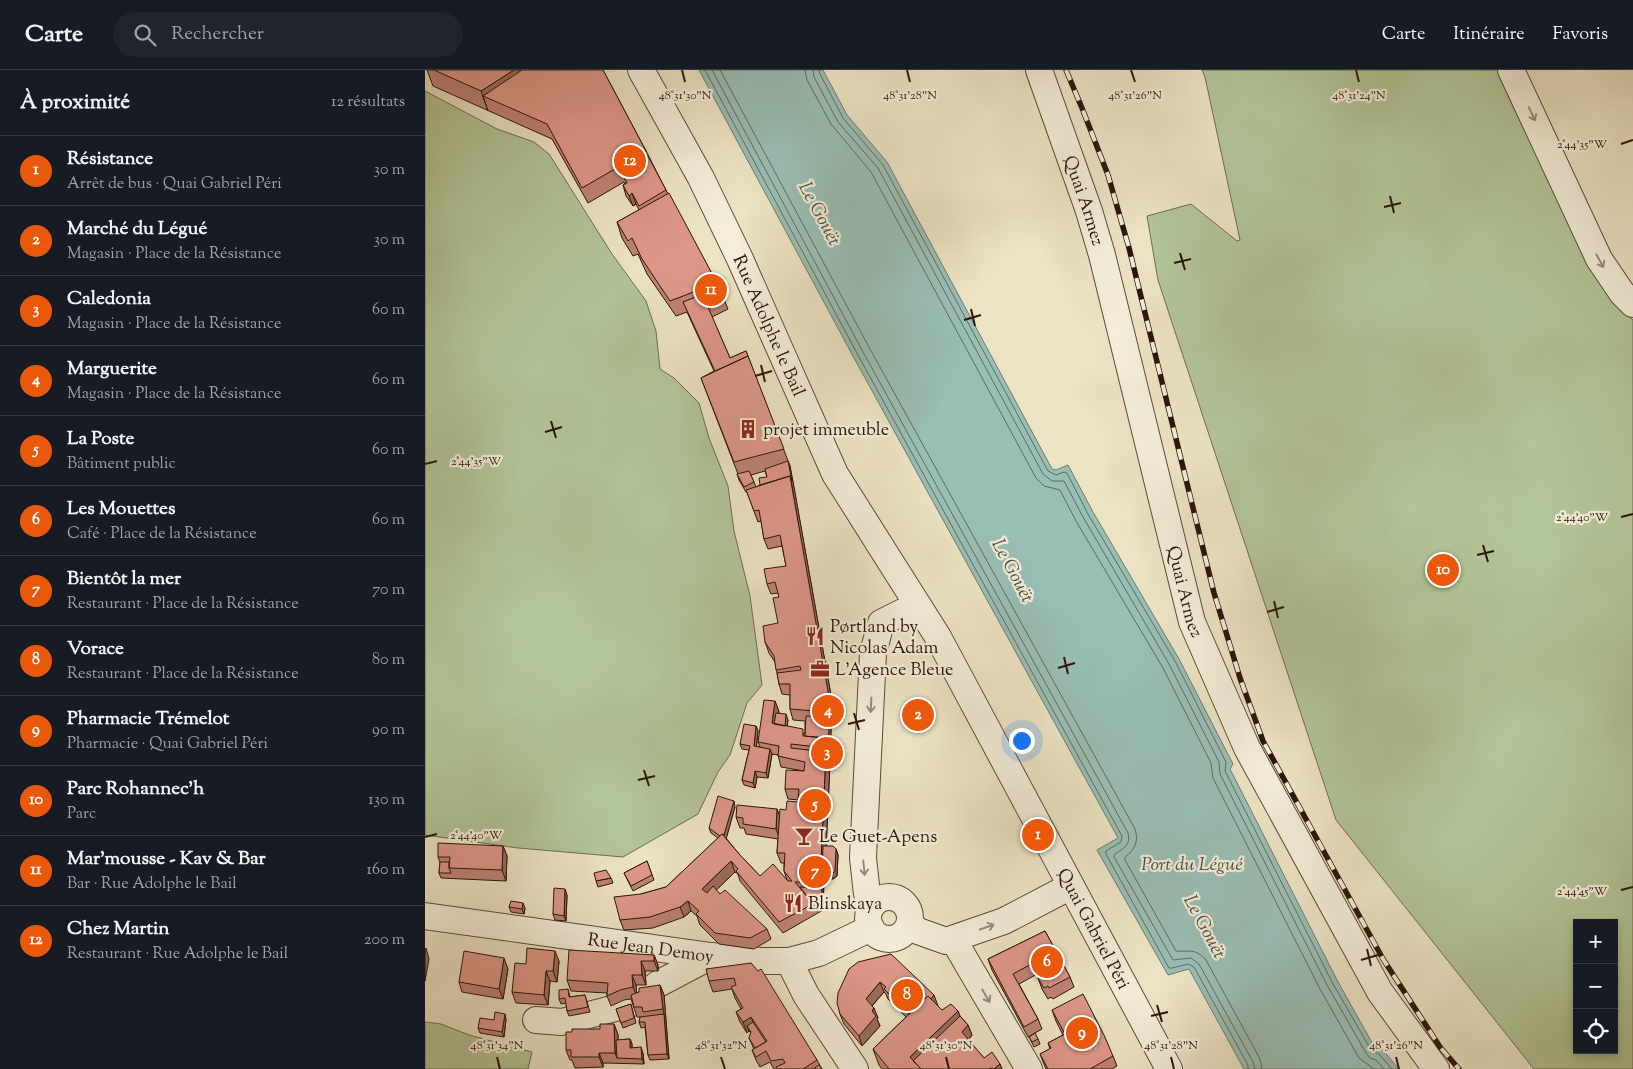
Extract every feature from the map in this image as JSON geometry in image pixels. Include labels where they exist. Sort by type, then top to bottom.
[{"type":"street","name":"Quai Armez","points":[[1039,70],[1089,211],[1102,255],[1192,622],[1247,748],[1375,984],[1396,1016],[1436,1069]]},
{"type":"street","points":[[1511,70],[1599,259],[1621,293],[1633,304]]},
{"type":"street","name":"Rue Adolphe le Bail","points":[[647,72],[718,214],[835,474],[917,605]]},
{"type":"street","points":[[874,902],[867,894],[863,858],[873,653],[881,623],[917,605]]},
{"type":"street","name":"Quai Gabriel Péri","points":[[917,605],[938,637],[1071,886],[1162,1067]]},
{"type":"street","points":[[910,924],[918,931],[945,941],[1005,921],[1071,886]]},
{"type":"street","points":[[887,896],[894,896],[900,899],[909,910],[910,924],[902,935],[895,938],[881,938],[871,928],[868,915],[874,902],[887,896]]},
{"type":"street","name":"Rue Jean Demoy","points":[[425,916],[711,956],[760,961],[789,961],[819,953],[871,928]]},
{"type":"street","points":[[953,939],[1029,1069]]},
{"type":"street","points":[[536,1020],[562,1022],[627,1005],[639,999],[658,984],[711,956]]},
{"type":"street","points":[[789,961],[806,994],[855,1069]]},
{"type":"green space","points":[[1202,70],[1502,70],[1622,310],[1633,320],[1633,1069],[1534,1069],[1336,820],[1158,280],[1147,216],[1191,204],[1237,241],[1240,240]]},
{"type":"green space","points":[[425,91],[497,129],[534,142],[549,154],[612,254],[646,301],[656,331],[660,369],[674,378],[699,403],[709,438],[728,486],[734,531],[750,596],[762,685],[747,703],[730,755],[718,772],[698,814],[623,857],[518,848],[425,835]]},
{"type":"green space","points":[[425,1022],[441,1024],[469,1035],[532,1052],[528,1069],[425,1069]]},
{"type":"water","name":"Port du Légué","points":[[699,70],[823,70],[847,115],[887,162],[1052,469],[1056,470],[1068,465],[1093,512],[1179,659],[1233,764],[1230,769],[1337,980],[1375,1048],[1381,1048],[1399,1069],[1244,1069],[1189,969],[1168,975],[1097,850],[1118,838],[854,358]]},
{"type":"building","points":[[434,70],[514,70],[481,91]]},
{"type":"building","points":[[522,70],[603,70],[646,151],[582,188],[547,124],[483,96]]},
{"type":"building","points":[[648,156],[666,190],[639,206],[632,193],[629,196],[623,185],[627,183],[621,172]]},
{"type":"building","points":[[669,193],[717,283],[670,301],[642,259],[632,238],[628,241],[617,222]]},
{"type":"building","points":[[719,288],[724,299],[708,307],[730,358],[746,351],[748,356],[715,371],[683,302]]},
{"type":"building","name":"projet immeuble","points":[[748,356],[784,449],[734,462],[701,378]]},
{"type":"building","points":[[788,461],[792,481],[790,476],[760,485],[759,478],[767,477],[765,469]]},
{"type":"building","points":[[749,471],[754,482],[744,487],[737,474]]},
{"type":"building","points":[[790,476],[828,691],[828,712],[790,709],[790,684],[779,684],[777,673],[801,670],[800,666],[776,670],[774,656],[765,642],[763,626],[778,623],[773,598],[779,597],[775,582],[767,584],[764,569],[786,566],[780,535],[764,539],[759,510],[754,511],[746,490]]},
{"type":"building","points":[[764,700],[775,701],[772,723],[803,729],[803,736],[826,738],[826,748],[791,744],[791,748],[826,752],[820,883],[795,882],[813,904],[779,922],[736,871],[738,869],[731,861],[702,889],[707,893],[713,886],[720,894],[725,890],[767,929],[750,938],[715,933],[696,914],[699,911],[688,901],[680,907],[650,917],[620,920],[614,897],[641,894],[666,887],[722,834],[760,876],[773,864],[788,881],[792,881],[784,871],[785,853],[777,853],[780,809],[786,810],[787,801],[798,802],[799,789],[785,789],[786,770],[804,771],[805,762],[778,756],[779,746],[758,742]]},
{"type":"building","points":[[776,713],[786,714],[785,726],[774,724]]},
{"type":"building","points":[[806,716],[830,717],[828,743],[826,738],[805,736]]},
{"type":"building","points":[[744,724],[756,726],[754,746],[770,749],[766,773],[755,771],[753,783],[742,780],[750,746],[740,744]]},
{"type":"building","points":[[718,796],[734,801],[724,835],[720,836],[709,828]]},
{"type":"building","points":[[737,805],[777,809],[776,829],[743,824],[743,818],[736,817]]},
{"type":"building","points":[[438,843],[503,846],[502,870],[449,868],[450,857],[438,857]]},
{"type":"building","points":[[823,846],[833,846],[836,849],[835,871],[832,874],[822,874]]},
{"type":"building","points":[[647,861],[652,875],[631,886],[624,873]]},
{"type":"building","points":[[440,862],[449,862],[451,873],[439,873]]},
{"type":"building","points":[[606,870],[611,878],[596,881],[594,873]]},
{"type":"building","points":[[800,887],[822,888],[821,905],[815,909]]},
{"type":"building","points":[[554,888],[565,889],[564,916],[553,914]]},
{"type":"building","points":[[511,901],[523,903],[522,909],[509,907]]},
{"type":"building","points":[[1045,931],[1070,977],[1049,988],[1048,986],[1044,988],[1038,978],[1042,976],[1035,962],[1013,974],[1038,1019],[1024,1027],[988,959]]},
{"type":"building","points":[[527,948],[555,951],[553,971],[546,971],[544,995],[512,992],[515,963],[526,964]]},
{"type":"building","points":[[569,950],[654,955],[654,961],[641,961],[642,975],[632,975],[633,987],[607,996],[608,983],[567,980]]},
{"type":"building","points":[[464,951],[504,958],[499,989],[459,982]]},
{"type":"building","points":[[891,954],[934,995],[931,999],[928,996],[909,1014],[884,989],[886,987],[880,982],[866,999],[874,1008],[872,1011],[876,1016],[859,1036],[840,1014],[837,1003],[838,993],[849,969],[858,962]]},
{"type":"building","points":[[751,963],[758,971],[761,969],[817,1060],[803,1069],[777,1069],[776,1067],[785,1063],[783,1059],[771,1061],[766,1051],[756,1057],[752,1050],[767,1041],[751,1017],[743,1022],[736,1012],[743,1008],[731,987],[736,985],[734,978],[709,981],[706,969]]},
{"type":"building","points":[[660,985],[663,1009],[643,1012],[642,1007],[634,1007],[631,995],[639,992],[639,988]]},
{"type":"building","points":[[568,989],[569,997],[585,995],[588,1007],[567,1011],[565,998],[559,999],[559,990]]},
{"type":"building","points":[[1083,994],[1113,1056],[1090,1069],[1048,1069],[1040,1054],[1051,1048],[1048,1043],[1065,1034],[1052,1010]]},
{"type":"building","points":[[928,996],[942,1010],[951,1004],[958,1011],[910,1057],[921,1069],[889,1069],[873,1049]]},
{"type":"building","points":[[631,1004],[634,1018],[621,1023],[616,1009]]},
{"type":"building","points":[[495,1012],[505,1014],[502,1032],[478,1028],[480,1018],[494,1020]]},
{"type":"building","points":[[664,1014],[667,1054],[648,1055],[645,1022],[639,1022],[640,1017]]},
{"type":"building","points":[[960,1016],[968,1025],[962,1032],[984,1058],[992,1052],[1000,1064],[994,1069],[921,1069],[913,1061]]},
{"type":"building","points":[[753,1022],[766,1042],[755,1048],[749,1038],[751,1032],[747,1026]]},
{"type":"building","points":[[600,1024],[614,1024],[615,1053],[599,1053],[599,1057],[571,1057],[571,1050],[566,1050],[566,1032],[572,1032],[572,1029],[600,1029]]},
{"type":"building","points":[[1035,1033],[1038,1039],[1032,1042],[1029,1037]]},
{"type":"building","points":[[630,1039],[630,1048],[641,1047],[642,1059],[617,1058],[616,1040]]},
{"type":"building","points":[[819,1065],[822,1069],[813,1069]]},
{"type":"railway","points":[[1066,70],[1108,175],[1129,248],[1214,593],[1240,678],[1263,741],[1383,959],[1440,1047],[1459,1069]]},
{"type":"place","name":"Chez Martin","points":[[630,161]]},
{"type":"place","name":"Mar'mousse - Kav & Bar","points":[[711,290]]},
{"type":"place","name":"projet immeuble","points":[[748,429]]},
{"type":"place","name":"Parc Rohannec'h","points":[[1443,570]]},
{"type":"place","name":"Pørtland by Nicolas Adam","points":[[815,636]]},
{"type":"place","name":"L'Agence Bleue","points":[[820,669]]},
{"type":"place","name":"Marguerite","points":[[828,711]]},
{"type":"place","name":"Marché du Légué","points":[[918,715]]},
{"type":"place","name":"Caledonia","points":[[827,753]]},
{"type":"place","name":"La Poste","points":[[815,805]]},
{"type":"place","name":"Résistance","points":[[1038,835]]},
{"type":"place","name":"Le Guet-Apens","points":[[804,836]]},
{"type":"place","name":"Bientôt la mer","points":[[815,872]]},
{"type":"place","name":"Blinskaya","points":[[793,903]]},
{"type":"place","name":"Les Mouettes","points":[[1047,962]]},
{"type":"place","name":"Vorace","points":[[907,995]]},
{"type":"place","name":"Pharmacie Trémelot","points":[[1082,1033]]},
{"type":"water label","name":"Le Gouët","points":[[821,213]]},
{"type":"water label","name":"Le Gouët","points":[[1014,570]]},
{"type":"water label","name":"Le Gouët","points":[[1206,926]]}]
